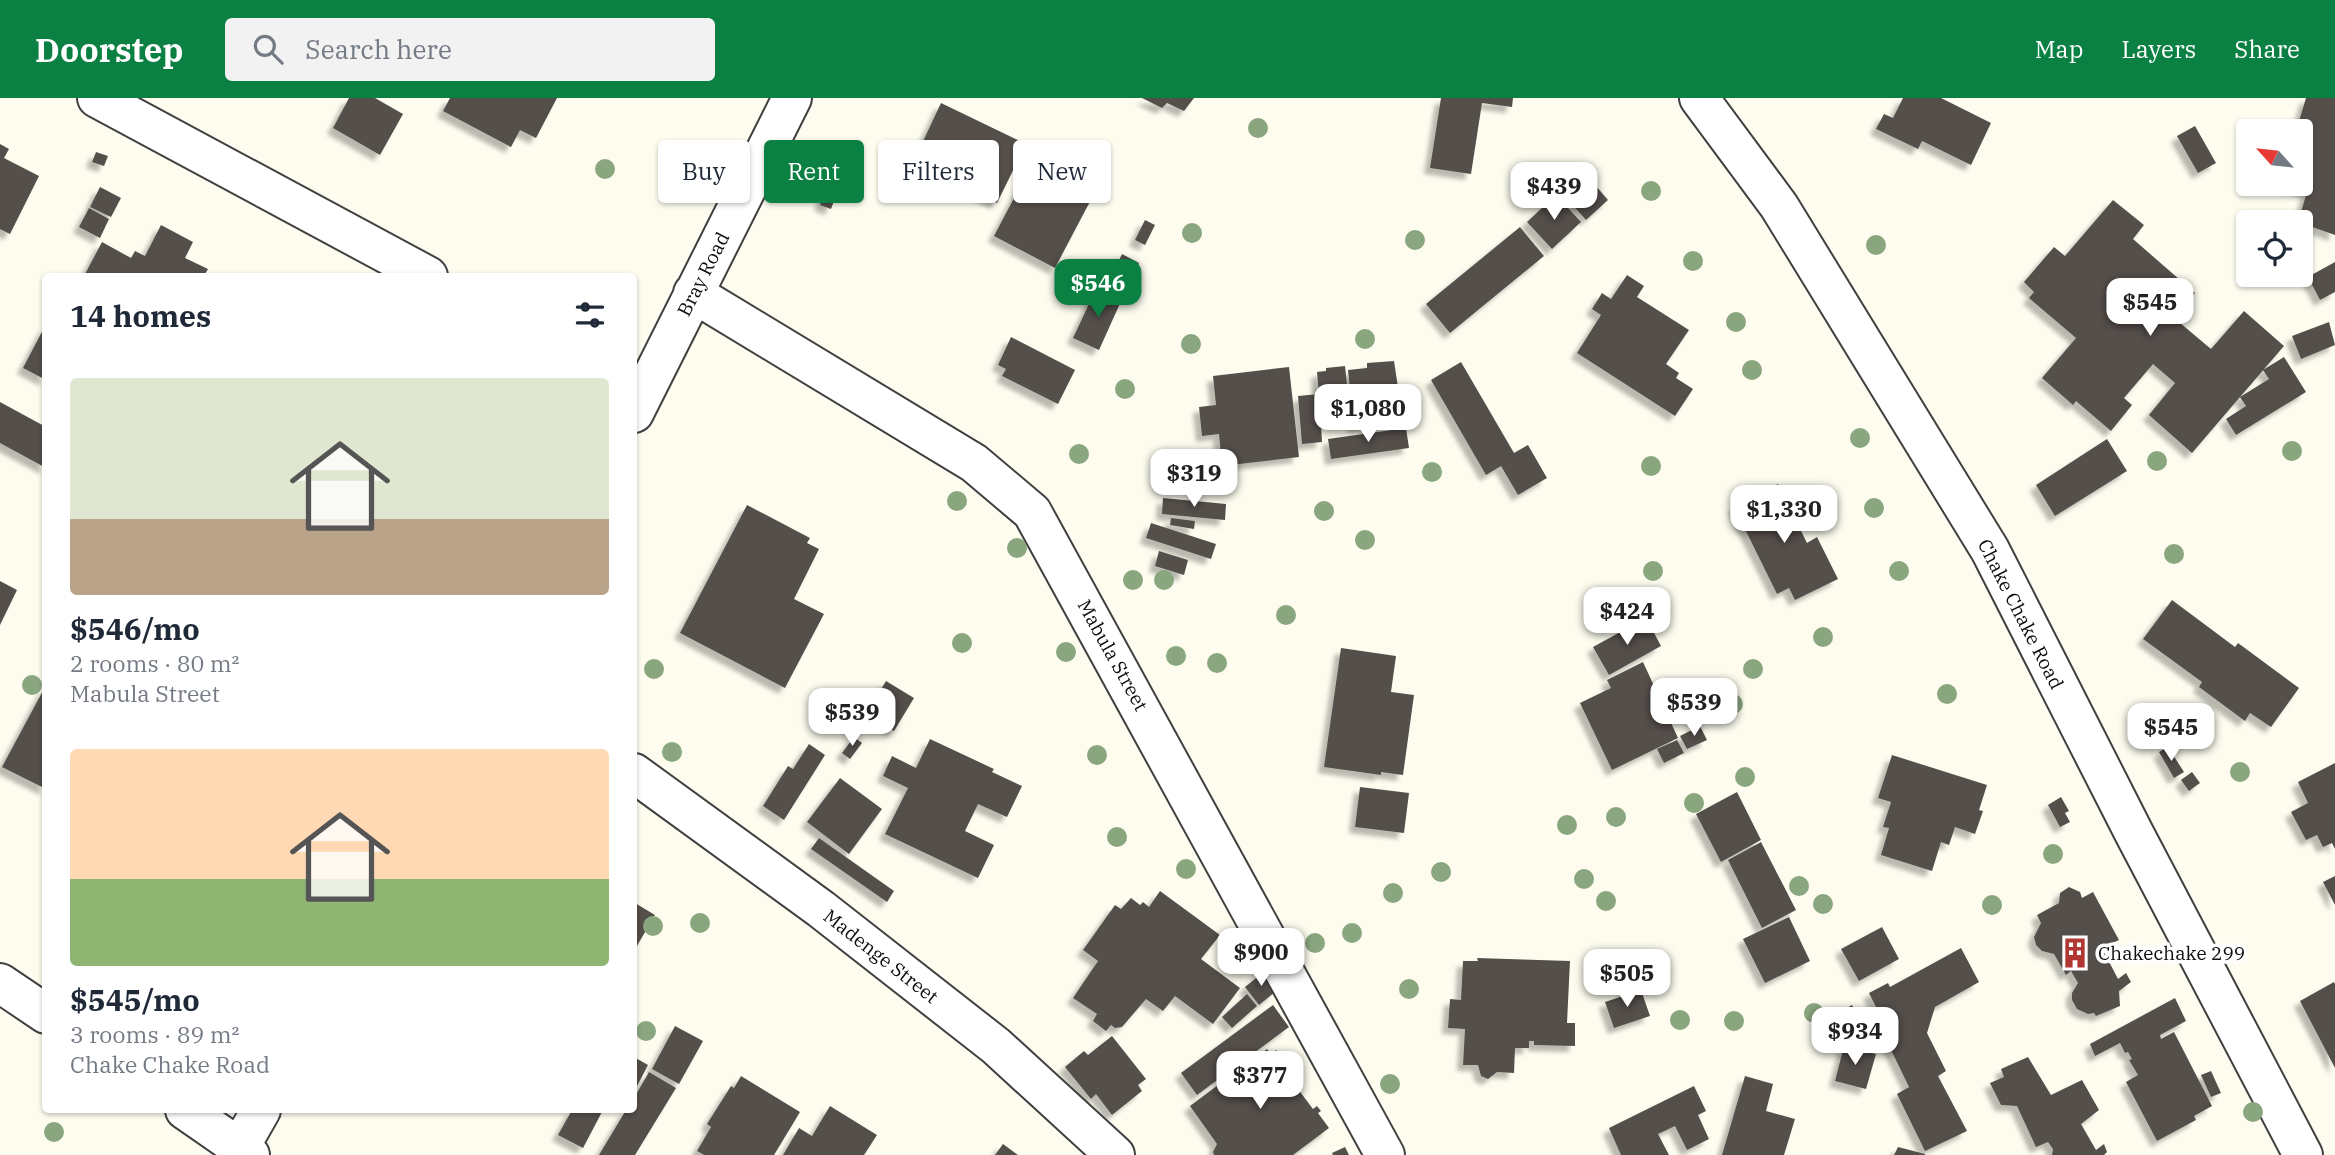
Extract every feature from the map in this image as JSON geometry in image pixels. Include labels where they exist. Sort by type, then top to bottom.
[{"type":"street","points":[[97,98],[422,273]]},
{"type":"street","name":"Bray Road","points":[[637,398],[792,98]]},
{"type":"street","name":"Chake Chake Road","points":[[1699,98],[1779,206],[1990,550],[2303,1155]]},
{"type":"street","name":"Mabula Street","points":[[693,293],[974,463],[1032,512],[1385,1155]]},
{"type":"street","name":"Madenge Street","points":[[637,775],[821,908],[996,1046],[1115,1155]]},
{"type":"street","points":[[0,984],[42,1011]]},
{"type":"street","points":[[189,1113],[245,1151],[260,1113]]},
{"type":"building","points":[[349,98],[375,98],[403,114],[380,155],[333,128]]},
{"type":"building","points":[[450,98],[557,98],[536,138],[520,130],[511,147],[443,111]]},
{"type":"building","points":[[1142,98],[1194,98],[1184,111],[1167,103],[1162,108]]},
{"type":"building","points":[[1441,98],[1513,98],[1512,107],[1482,103],[1471,174],[1430,168]]},
{"type":"building","points":[[1903,98],[1941,98],[1991,123],[1971,165],[1922,141],[1918,149],[1876,129],[1884,114],[1893,118]]},
{"type":"building","points":[[2306,98],[2335,98],[2335,235],[2313,227],[2313,210],[2302,210],[2306,196],[2314,196],[2314,119],[2300,119]]},
{"type":"building","points":[[941,103],[1018,140],[1013,140],[1013,170],[999,199],[999,140],[924,140]]},
{"type":"building","points":[[2195,126],[2216,163],[2198,173],[2177,136]]},
{"type":"building","points":[[0,144],[9,149],[4,158],[39,176],[10,234],[0,229]]},
{"type":"building","points":[[96,152],[108,156],[104,166],[92,162]]},
{"type":"building","points":[[1584,172],[1608,200],[1586,220],[1561,192]]},
{"type":"building","points":[[100,187],[121,198],[111,217],[90,207]]},
{"type":"building","points":[[1556,195],[1581,222],[1552,249],[1527,222]]},
{"type":"building","points":[[1013,200],[1013,203],[1089,203],[1055,268],[994,236]]},
{"type":"building","points":[[2113,200],[2144,225],[2133,239],[2195,293],[2173,317],[2211,349],[2244,311],[2284,346],[2264,370],[2284,357],[2306,392],[2236,435],[2226,419],[2246,406],[2240,397],[2192,453],[2149,415],[2175,383],[2153,364],[2124,398],[2132,405],[2111,431],[2076,401],[2073,405],[2042,378],[2076,338],[2029,298],[2034,292],[2024,282],[2054,247],[2065,256]],"holes":[[[2263,370],[2269,379],[2240,397]]]},
{"type":"building","points":[[821,203],[833,203],[831,209],[820,205]]},
{"type":"building","points":[[89,208],[109,219],[100,238],[79,227]]},
{"type":"building","points":[[1145,220],[1155,225],[1145,245],[1135,240]]},
{"type":"building","points":[[161,225],[193,242],[185,258],[208,269],[206,273],[86,273],[102,242],[131,258],[135,251],[145,256]]},
{"type":"building","points":[[1520,227],[1544,256],[1450,333],[1426,304]]},
{"type":"building","points":[[1122,254],[1139,263],[1128,287],[1110,279]]},
{"type":"building","points":[[2335,262],[2335,292],[2320,300],[2313,287],[2313,274]]},
{"type":"building","points":[[1627,275],[1644,286],[1637,297],[1689,330],[1666,364],[1679,373],[1676,378],[1693,389],[1675,416],[1577,353],[1601,315],[1592,309],[1602,293],[1611,299]]},
{"type":"building","points":[[1097,287],[1122,299],[1099,350],[1073,338]]},
{"type":"building","points":[[2329,322],[2335,345],[2301,359],[2292,336]]},
{"type":"building","points":[[42,332],[42,378],[23,368]]},
{"type":"building","points":[[1011,337],[1075,370],[1058,404],[1002,376],[1006,369],[998,365]]},
{"type":"building","points":[[1394,361],[1403,420],[1354,427],[1349,393],[1392,386],[1350,390],[1348,370],[1367,368],[1367,363]]},
{"type":"building","points":[[1461,362],[1514,453],[1528,445],[1547,478],[1518,495],[1501,466],[1486,475],[1431,380]]},
{"type":"building","points":[[1345,366],[1348,394],[1322,396],[1325,423],[1321,424],[1322,442],[1302,444],[1298,396],[1319,394],[1317,372]]},
{"type":"building","points":[[1289,367],[1299,457],[1222,466],[1219,434],[1202,436],[1199,407],[1216,405],[1213,376]]},
{"type":"building","points":[[0,402],[42,425],[42,466],[0,443]]},
{"type":"building","points":[[1406,428],[1409,448],[1331,459],[1328,439]]},
{"type":"building","points":[[2107,439],[2127,471],[2055,516],[2036,485]]},
{"type":"building","points":[[1778,484],[1807,543],[1817,537],[1838,579],[1795,600],[1789,588],[1777,594],[1734,507]]},
{"type":"building","points":[[1163,498],[1226,504],[1225,520],[1162,514]]},
{"type":"building","points":[[747,505],[810,538],[807,543],[819,549],[794,599],[824,614],[785,688],[680,633]]},
{"type":"building","points":[[1171,518],[1195,521],[1194,529],[1170,525]]},
{"type":"building","points":[[1151,523],[1216,544],[1211,559],[1146,538]]},
{"type":"building","points":[[1159,551],[1188,560],[1184,575],[1155,566]]},
{"type":"building","points":[[0,581],[17,590],[0,625]]},
{"type":"building","points":[[2172,600],[2235,647],[2238,643],[2299,688],[2271,727],[2250,713],[2245,721],[2199,687],[2202,682],[2143,639]]},
{"type":"building","points":[[1646,618],[1661,646],[1609,675],[1593,647]]},
{"type":"building","points":[[1341,648],[1396,656],[1391,692],[1414,695],[1403,775],[1381,772],[1381,775],[1324,767]]},
{"type":"building","points":[[1643,662],[1678,738],[1612,770],[1580,703],[1611,688],[1607,680]]},
{"type":"building","points":[[886,681],[914,698],[894,731],[866,714]]},
{"type":"building","points":[[42,692],[42,787],[2,767]]},
{"type":"building","points":[[1700,726],[1707,740],[1687,749],[1680,736]]},
{"type":"building","points":[[854,737],[862,743],[850,759],[842,753]]},
{"type":"building","points":[[930,739],[994,769],[992,772],[1022,786],[1007,817],[978,804],[965,831],[994,845],[978,878],[885,834],[908,788],[883,776],[892,756],[916,768]]},
{"type":"building","points":[[1677,740],[1684,753],[1664,763],[1657,749]]},
{"type":"building","points":[[809,744],[825,755],[784,820],[763,806],[788,766],[793,769]]},
{"type":"building","points":[[2168,747],[2184,772],[2174,778],[2159,752]]},
{"type":"building","points":[[1892,755],[1987,785],[1979,810],[1983,811],[1975,834],[1955,827],[1949,845],[1941,842],[1932,871],[1881,855],[1889,828],[1883,827],[1891,802],[1878,798]]},
{"type":"building","points":[[2335,763],[2335,849],[2332,843],[2323,847],[2317,835],[2306,840],[2291,812],[2308,803],[2298,782]]},
{"type":"building","points":[[2192,772],[2200,783],[2189,791],[2181,780]]},
{"type":"building","points":[[840,778],[882,809],[849,854],[807,822]]},
{"type":"building","points":[[1360,787],[1409,793],[1404,833],[1355,827]]},
{"type":"building","points":[[1737,792],[1761,840],[1721,862],[1696,814]]},
{"type":"building","points":[[2061,797],[2069,811],[2065,813],[2070,822],[2060,827],[2048,805]]},
{"type":"building","points":[[819,838],[894,891],[887,902],[811,849]]},
{"type":"building","points":[[1761,842],[1796,910],[1762,928],[1728,860]]},
{"type":"building","points":[[2335,876],[2335,905],[2323,882]]},
{"type":"building","name":"Chakechake 299","points":[[2069,887],[2080,892],[2082,898],[2093,892],[2119,940],[2102,948],[2118,979],[2126,973],[2131,982],[2119,991],[2120,1006],[2096,1016],[2094,1013],[2088,1014],[2077,1009],[2072,993],[2078,983],[2071,971],[2066,975],[2054,954],[2042,951],[2036,945],[2034,937],[2041,923],[2037,915],[2059,903],[2060,893]]},
{"type":"building","points":[[1160,891],[1220,935],[1201,959],[1240,988],[1213,1024],[1175,996],[1163,1011],[1146,999],[1122,1027],[1115,1028],[1111,1025],[1106,1031],[1093,1021],[1097,1014],[1073,998],[1098,961],[1083,950],[1115,905],[1121,909],[1131,898],[1140,905],[1143,902],[1149,907]]},
{"type":"building","points":[[637,904],[655,915],[637,946]]},
{"type":"building","points":[[1789,917],[1810,961],[1765,983],[1743,939]]},
{"type":"building","points":[[1882,927],[1899,959],[1859,981],[1841,949]]},
{"type":"building","points":[[1961,948],[1979,982],[1935,1007],[1927,1033],[1946,1071],[1938,1076],[1967,1131],[1925,1151],[1897,1094],[1909,1087],[1875,1017],[1880,1015],[1869,993],[1888,983],[1890,987]]},
{"type":"building","points":[[1477,958],[1570,961],[1567,1023],[1575,1023],[1575,1046],[1534,1045],[1534,1041],[1529,1041],[1529,1048],[1515,1048],[1514,1073],[1497,1072],[1488,1079],[1481,1076],[1478,1065],[1463,1065],[1465,1029],[1448,1028],[1450,999],[1461,1000],[1463,961],[1478,961]]},
{"type":"building","points":[[1265,971],[1275,992],[1259,1005],[1245,987]]},
{"type":"building","points":[[2334,982],[2335,984],[2335,1068],[2300,1001]]},
{"type":"building","points":[[1641,990],[1650,1016],[1614,1028],[1605,1002]]},
{"type":"building","points":[[1247,994],[1257,1006],[1232,1028],[1222,1017]]},
{"type":"building","points":[[2175,998],[2186,1021],[2160,1035],[2161,1039],[2174,1032],[2212,1106],[2194,1116],[2196,1120],[2157,1141],[2126,1082],[2138,1075],[2129,1060],[2132,1059],[2128,1052],[2125,1053],[2120,1043],[2095,1056],[2090,1044]]},
{"type":"building","points":[[1273,1005],[1289,1027],[1197,1095],[1181,1073]]},
{"type":"building","points":[[1852,1005],[1861,1021],[1847,1029],[1838,1013]]},
{"type":"building","points":[[675,1026],[703,1041],[679,1084],[652,1069]]},
{"type":"building","points":[[1112,1036],[1146,1079],[1138,1085],[1142,1091],[1112,1115],[1096,1094],[1091,1099],[1065,1067],[1084,1051],[1088,1055]]},
{"type":"building","points":[[1844,1046],[1876,1054],[1866,1089],[1835,1081]]},
{"type":"building","points":[[1267,1049],[1271,1054],[1276,1050],[1303,1086],[1298,1089],[1313,1109],[1317,1106],[1321,1111],[1318,1113],[1329,1128],[1293,1155],[1214,1155],[1217,1144],[1190,1106],[1230,1076],[1228,1074]]},
{"type":"building","points":[[2028,1057],[2051,1095],[2082,1080],[2099,1110],[2081,1124],[2096,1150],[2104,1144],[2107,1152],[2104,1155],[2052,1155],[2053,1149],[2048,1142],[2036,1147],[2017,1106],[2001,1105],[1990,1083],[2004,1077],[2001,1069]]},
{"type":"building","points":[[637,1059],[648,1065],[637,1086]]},
{"type":"building","points":[[2211,1071],[2221,1093],[2211,1097],[2201,1075]]},
{"type":"building","points":[[649,1072],[676,1088],[635,1155],[599,1155],[624,1113],[637,1113],[637,1093]]},
{"type":"building","points":[[741,1076],[800,1112],[774,1155],[704,1155],[697,1151],[711,1127],[707,1124],[731,1086],[734,1088]]},
{"type":"building","points":[[1745,1076],[1773,1084],[1766,1111],[1795,1119],[1784,1155],[1722,1155]]},
{"type":"building","points":[[1694,1086],[1706,1111],[1698,1115],[1709,1139],[1687,1150],[1675,1126],[1658,1134],[1669,1155],[1621,1155],[1609,1128]]},
{"type":"building","points":[[830,1106],[877,1135],[864,1155],[783,1155],[799,1128],[812,1136]]},
{"type":"building","points":[[570,1113],[601,1113],[583,1148],[558,1135]]},
{"type":"building","points":[[1003,1144],[1018,1155],[995,1155]]},
{"type":"building","points":[[1345,1147],[1349,1155],[1333,1155],[1332,1153]]},
{"type":"building","points":[[1898,1147],[1925,1154],[1925,1155],[1894,1155]]},
{"type":"place","name":"Chakechake 299","points":[[2075,953]]}]
